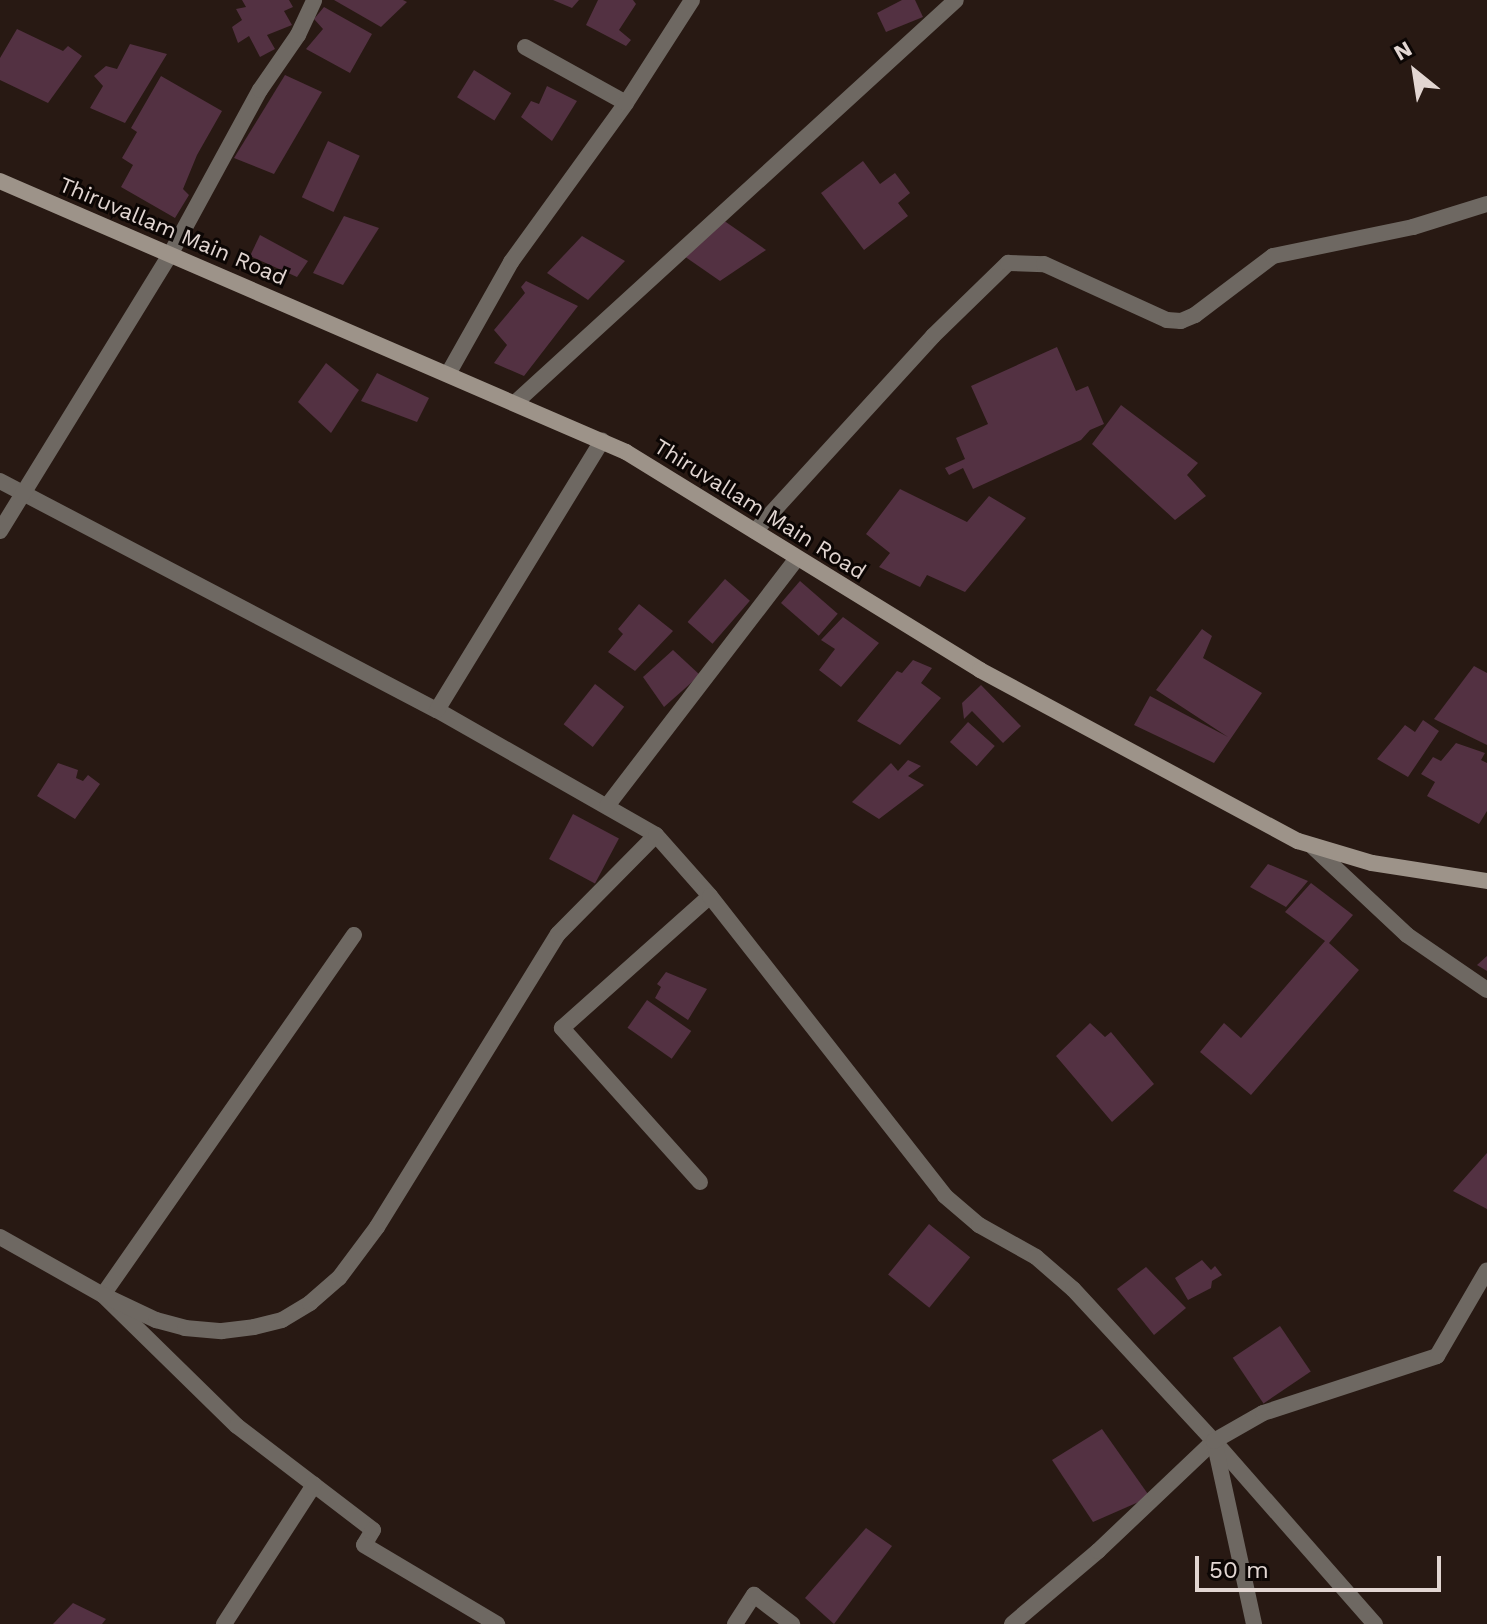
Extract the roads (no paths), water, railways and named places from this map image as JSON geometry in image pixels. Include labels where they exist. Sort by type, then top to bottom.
[{"type":"main road","name":"Thiruvallam Main Road","points":[[0,181],[626,452],[980,670],[1313,847],[1372,863],[1487,881]]},
{"type":"street","points":[[0,531],[171,253],[260,90],[298,35],[314,0]]},
{"type":"street","points":[[448,374],[511,262],[626,103],[692,0]]},
{"type":"street","points":[[515,403],[956,0]]},
{"type":"street","points":[[525,47],[626,103]]},
{"type":"street","points":[[755,531],[933,336],[1008,263],[1044,264],[1167,320],[1181,321],[1195,315],[1273,256],[1413,227],[1487,204]]},
{"type":"street","points":[[437,710],[602,441]]},
{"type":"street","points":[[0,481],[437,710],[656,835],[710,896],[945,1196],[979,1225],[1036,1257],[1073,1289],[1214,1441],[1375,1624]]},
{"type":"street","points":[[607,806],[797,558]]},
{"type":"street","points":[[0,1237],[103,1295],[156,1320],[185,1328],[222,1331],[282,1320],[310,1303],[339,1278],[377,1227],[558,934],[656,835]]},
{"type":"street","points":[[1313,847],[1407,935],[1487,990]]},
{"type":"street","points":[[700,1182],[562,1028],[710,896]]},
{"type":"street","points":[[103,1295],[354,935]]},
{"type":"street","points":[[1012,1624],[1098,1551],[1214,1441],[1263,1413],[1437,1356],[1487,1270]]},
{"type":"street","points":[[103,1295],[237,1426],[373,1530],[364,1545],[497,1624]]},
{"type":"street","points":[[1214,1441],[1254,1624]]},
{"type":"street","points":[[224,1624],[314,1485]]},
{"type":"street","points":[[735,1624],[754,1595],[792,1624]]}]
